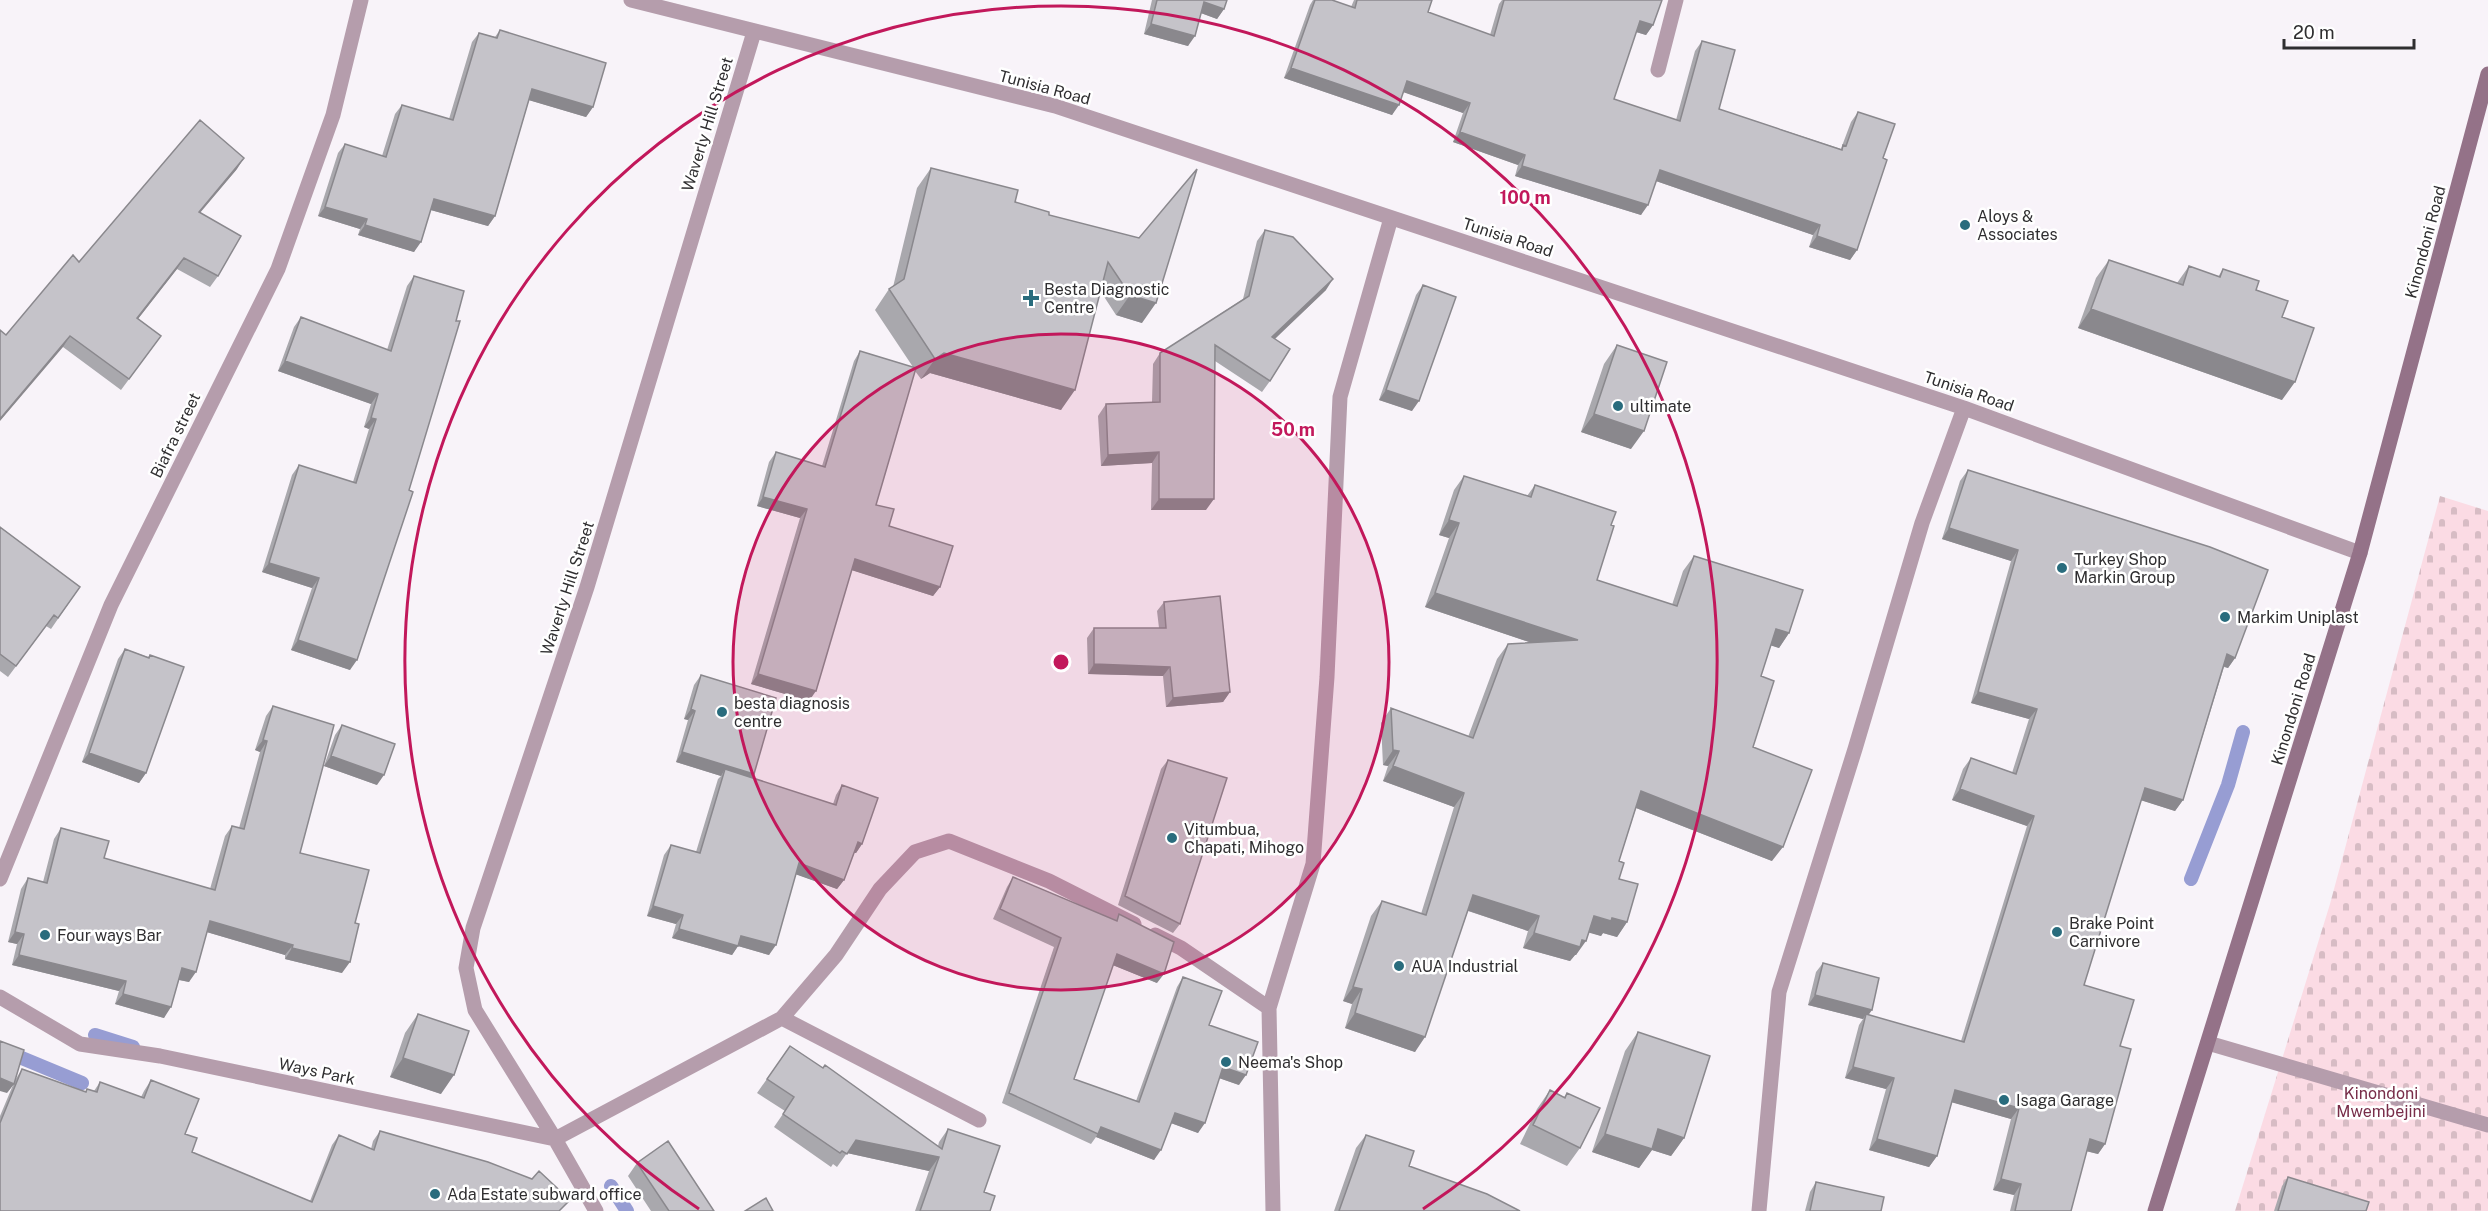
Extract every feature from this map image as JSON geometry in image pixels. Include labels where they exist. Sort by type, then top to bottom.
[{"type":"street","name":"Biafra street","points":[[0,879],[111,605],[278,269],[333,115],[361,0]]},
{"type":"street","name":"Tunisia Road","points":[[631,0],[1055,106],[1964,408],[2360,553]]},
{"type":"street","points":[[1658,70],[1677,0]]},
{"type":"street","name":"Waverly Hill Street","points":[[555,1139],[475,1010],[466,968],[473,928],[587,587],[754,32]]},
{"type":"street","name":"Kinondoni Road","points":[[2155,1211],[2360,553],[2488,74]]},
{"type":"street","points":[[1273,1211],[1269,1008],[1313,864],[1327,677],[1340,397],[1391,218]]},
{"type":"street","points":[[1759,1211],[1779,992],[1922,523],[1964,408]]},
{"type":"street","points":[[596,1211],[555,1139],[782,1018],[836,955],[880,889],[915,852],[949,841],[1049,881],[1181,948],[1269,1008]]},
{"type":"street","name":"Ways Park","points":[[0,997],[80,1044],[160,1056],[555,1139]]},
{"type":"street","points":[[782,1018],[979,1120]]},
{"type":"street","points":[[2208,1043],[2488,1125]]},
{"type":"green space","name":"Kinondoni Mwembejini","points":[[2440,496],[2488,511],[2488,1211],[2235,1211],[2330,904]]},
{"type":"building","points":[[1157,0],[1227,0],[1224,9],[1204,2],[1195,36],[1151,24]]},
{"type":"building","points":[[1315,0],[1332,0],[1355,8],[1357,0],[1432,0],[1428,12],[1494,36],[1504,0],[1662,0],[1653,25],[1640,21],[1614,99],[1680,121],[1702,41],[1735,50],[1719,109],[1842,150],[1843,145],[1846,146],[1858,112],[1895,124],[1883,158],[1887,160],[1857,250],[1817,236],[1820,225],[1660,170],[1648,205],[1522,166],[1525,155],[1460,132],[1470,103],[1407,81],[1399,105],[1291,68]]},
{"type":"building","points":[[500,30],[606,63],[593,107],[532,89],[495,216],[434,199],[421,242],[365,225],[367,219],[325,207],[345,144],[386,157],[402,105],[453,120],[479,33],[497,38]]},
{"type":"building","points":[[200,120],[244,158],[199,212],[241,236],[218,276],[184,258],[137,318],[161,336],[129,379],[70,336],[0,419],[0,330],[6,335],[73,255],[79,262]]},
{"type":"building","points":[[931,168],[1018,190],[1015,202],[1049,212],[1049,215],[1139,238],[1197,169],[1156,303],[1130,295],[1108,262],[1075,390],[944,353],[935,359],[889,289],[904,279]]},
{"type":"building","points":[[1265,230],[1293,237],[1333,279],[1272,337],[1290,349],[1270,381],[1215,345],[1214,499],[1159,499],[1159,452],[1108,455],[1106,404],[1160,402],[1160,353],[1249,296]]},
{"type":"building","points":[[2109,260],[2183,285],[2189,266],[2220,277],[2223,269],[2259,281],[2256,290],[2288,301],[2282,317],[2314,328],[2295,382],[2091,309]]},
{"type":"building","points":[[414,276],[464,291],[456,321],[460,321],[409,490],[413,492],[357,660],[298,640],[319,578],[269,563],[299,465],[356,483],[376,419],[371,418],[378,394],[285,361],[301,317],[391,351]]},
{"type":"building","points":[[1423,285],[1456,297],[1419,401],[1386,390]]},
{"type":"building","name":"ultimate","points":[[1617,345],[1667,362],[1644,431],[1594,414]]},
{"type":"building","points":[[860,351],[916,368],[876,505],[894,509],[889,526],[953,546],[940,587],[855,559],[816,691],[758,674],[807,509],[763,497],[776,452],[825,467]]},
{"type":"building","points":[[1968,470],[2210,547],[2268,570],[2235,658],[2227,654],[2183,800],[2145,788],[2084,985],[2134,1000],[2120,1046],[2131,1049],[2105,1144],[2090,1139],[2071,1211],[2015,1211],[2021,1184],[2001,1179],[2019,1108],[1955,1090],[1937,1156],[1877,1139],[1894,1078],[1853,1067],[1866,1014],[1964,1042],[2034,816],[1960,789],[1971,758],[2016,774],[2037,709],[1978,692],[2018,550],[1949,528]]},
{"type":"building","points":[[1464,476],[1531,497],[1535,485],[1616,512],[1611,525],[1614,526],[1597,580],[1677,606],[1694,556],[1803,590],[1789,633],[1776,629],[1761,676],[1774,681],[1753,747],[1812,770],[1783,847],[1641,791],[1619,861],[1624,863],[1619,879],[1638,884],[1627,922],[1612,918],[1611,921],[1594,916],[1586,941],[1582,940],[1580,947],[1534,933],[1539,916],[1473,895],[1425,1037],[1355,1013],[1362,989],[1353,987],[1382,901],[1426,915],[1464,793],[1393,766],[1399,751],[1393,750],[1391,708],[1473,738],[1508,644],[1578,640],[1435,593],[1459,523],[1449,520]]},
{"type":"building","points":[[0,527],[80,587],[58,618],[54,615],[16,666],[0,654]]},
{"type":"building","points":[[1220,596],[1230,692],[1173,698],[1170,667],[1094,664],[1094,628],[1166,628],[1164,602]]},
{"type":"building","points":[[125,649],[184,667],[146,773],[89,753]]},
{"type":"building","points":[[701,675],[776,698],[754,774],[682,752],[695,711],[691,709]]},
{"type":"building","points":[[273,706],[334,725],[300,853],[369,870],[355,923],[359,924],[350,962],[292,948],[293,945],[210,921],[196,972],[182,968],[171,1007],[123,994],[126,981],[19,955],[24,934],[15,932],[28,878],[47,883],[61,828],[109,841],[104,858],[215,890],[232,826],[244,829],[267,741],[263,740]]},
{"type":"building","points":[[342,725],[395,744],[384,775],[331,756]]},
{"type":"building","name":"Vitumbua, Chapati, Mihogo","points":[[1168,760],[1227,778],[1180,924],[1125,896]]},
{"type":"building","points":[[725,769],[836,805],[842,785],[878,798],[862,844],[858,842],[844,880],[799,863],[776,945],[741,936],[738,946],[679,929],[683,915],[653,906],[671,845],[700,853]]},
{"type":"building","points":[[1013,877],[1117,921],[1119,914],[1174,942],[1164,974],[1117,954],[1074,1079],[1139,1102],[1183,977],[1222,991],[1209,1025],[1258,1042],[1246,1075],[1223,1067],[1205,1123],[1175,1113],[1161,1150],[1101,1127],[1098,1134],[1009,1093],[1061,938],[1000,909]]},
{"type":"building","points":[[1823,963],[1879,978],[1872,1010],[1815,995]]},
{"type":"building","points":[[418,1014],[469,1031],[454,1075],[403,1058]]},
{"type":"building","points":[[1638,1032],[1710,1056],[1684,1138],[1658,1129],[1652,1149],[1605,1134]]},
{"type":"building","points":[[0,1041],[24,1050],[14,1084],[0,1078]]},
{"type":"building","points":[[790,1046],[823,1068],[825,1065],[942,1149],[948,1129],[1000,1146],[984,1192],[995,1196],[990,1211],[920,1211],[939,1157],[856,1140],[847,1154],[842,1151],[840,1153],[783,1114],[794,1097],[767,1079]]},
{"type":"building","points":[[22,1069],[86,1092],[87,1089],[97,1092],[100,1082],[144,1098],[151,1080],[199,1099],[185,1134],[197,1138],[192,1152],[312,1202],[339,1135],[374,1150],[380,1131],[488,1162],[532,1179],[539,1171],[570,1200],[559,1211],[0,1211],[0,1123]]},
{"type":"building","points":[[1550,1090],[1565,1098],[1567,1093],[1600,1108],[1580,1148],[1533,1125]]},
{"type":"building","points":[[1366,1135],[1414,1151],[1409,1166],[1487,1194],[1520,1211],[1339,1211]]},
{"type":"building","points":[[668,1141],[714,1211],[669,1211],[637,1163]]},
{"type":"building","points":[[2288,1177],[2369,1202],[2366,1211],[2278,1211]]},
{"type":"building","points":[[1816,1182],[1884,1197],[1881,1211],[1810,1211]]},
{"type":"building","points":[[766,1198],[773,1211],[745,1211]]},
{"type":"waterway","points":[[2191,879],[2228,785],[2243,732]]},
{"type":"waterway","points":[[95,1035],[133,1047]]},
{"type":"waterway","points":[[0,1049],[82,1083]]},
{"type":"waterway","points":[[611,1186],[627,1211]]},
{"type":"place","name":"Aloys & Associates","points":[[1965,225]]},
{"type":"place","name":"Besta Diagnostic Centre","points":[[1031,298]]},
{"type":"place","name":"ultimate","points":[[1618,406]]},
{"type":"place","name":"Turkey Shop Markin Group","points":[[2062,568]]},
{"type":"place","name":"Markim Uniplast","points":[[2225,617]]},
{"type":"place","name":"besta diagnosis centre","points":[[722,712]]},
{"type":"place","name":"Vitumbua, Chapati, Mihogo","points":[[1172,838]]},
{"type":"place","name":"Brake Point Carnivore","points":[[2057,932]]},
{"type":"place","name":"Four ways Bar","points":[[45,935]]},
{"type":"place","name":"AUA Industrial","points":[[1399,966]]},
{"type":"place","name":"Neema's Shop","points":[[1226,1062]]},
{"type":"place","name":"Isaga Garage","points":[[2004,1100]]},
{"type":"place","name":"Ada Estate subward office","points":[[435,1194]]}]
